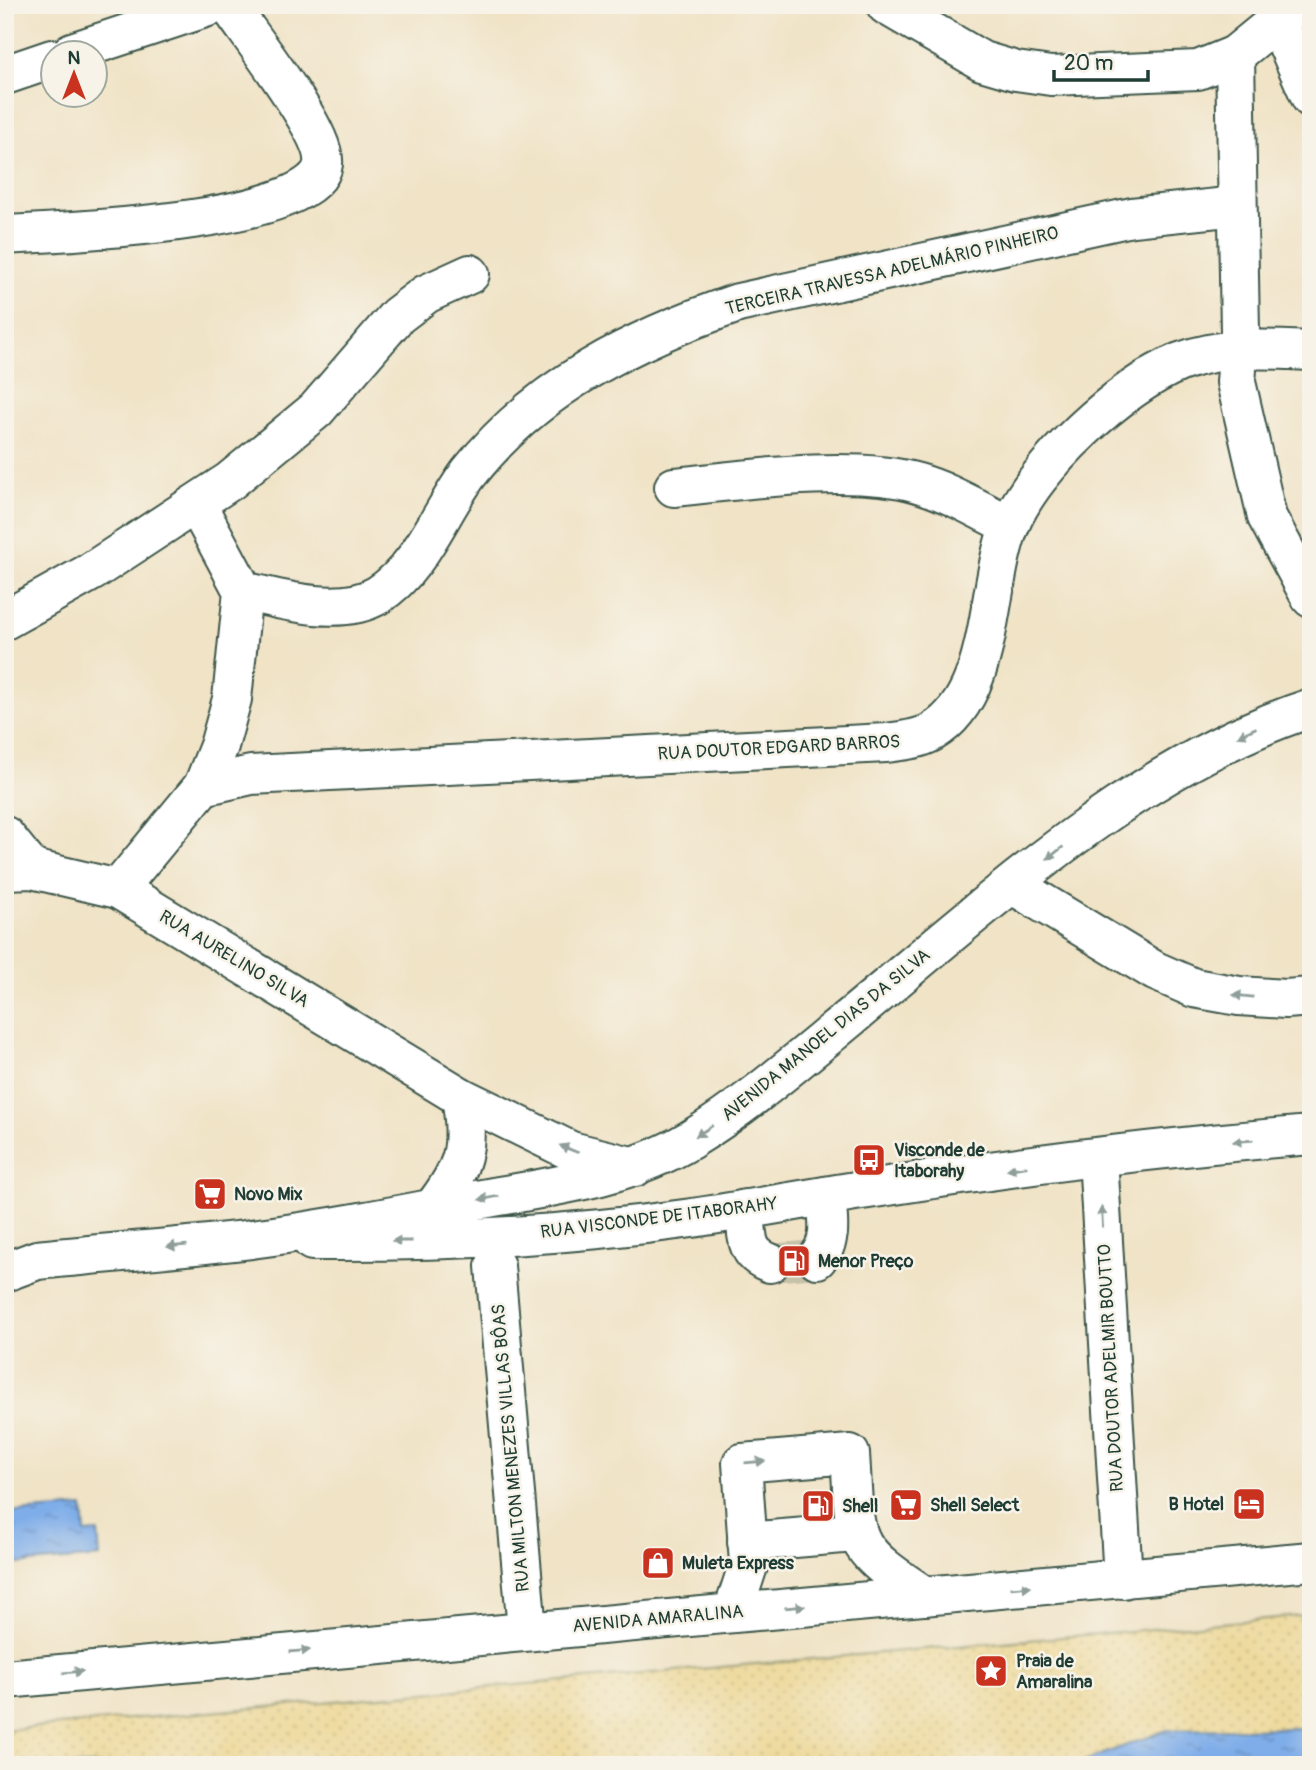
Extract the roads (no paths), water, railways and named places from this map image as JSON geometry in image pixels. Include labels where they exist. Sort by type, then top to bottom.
[{"type":"street","points":[[108,40],[214,5]]},
{"type":"street","points":[[5,235],[71,231],[241,212],[280,200],[318,177],[323,167],[319,143],[299,106],[229,5]]},
{"type":"street","points":[[886,5],[982,61],[1016,71],[1051,76],[1161,74],[1198,70],[1235,55],[1286,13],[1309,90]]},
{"type":"street","points":[[1235,55],[1236,382],[1267,517],[1311,598]]},
{"type":"street","points":[[5,75],[38,64]]},
{"type":"street","name":"TERCEIRA TRAVESSA ADELMÁRIO PINHEIRO","points":[[243,591],[293,603],[325,605],[376,596],[394,582],[412,560],[470,473],[516,421],[623,348],[679,323],[738,303],[1132,217],[1237,206]]},
{"type":"street","points":[[5,620],[91,572],[197,505],[276,445],[316,410],[397,316],[426,294],[470,274]]},
{"type":"street","name":"RUA DOUTOR EDGARD BARROS","points":[[203,786],[251,775],[910,740],[930,733],[962,706],[972,685],[1010,525],[1037,481],[1120,398],[1179,362],[1238,351],[1311,351]]},
{"type":"street","points":[[674,487],[764,478],[891,478],[918,483],[944,493],[1010,525]]},
{"type":"street","points":[[118,889],[203,786],[219,746],[232,699],[243,591],[197,505]]},
{"type":"street","name":"AVENIDA MANOEL DIAS DA SILVA","points":[[245,1240],[432,1209],[635,1167],[687,1142],[766,1086],[1013,885],[1143,788],[1228,740],[1263,724],[1311,708]]},
{"type":"street","name":"RUA AURELINO SILVA","points":[[5,836],[19,869],[118,889],[461,1097],[571,1151],[635,1167]]},
{"type":"street","points":[[1013,885],[1155,971],[1194,988],[1238,996],[1286,999],[1311,997]]},
{"type":"street","points":[[432,1209],[459,1171],[465,1153],[466,1127],[461,1097]]},
{"type":"street","name":"RUA VISCONDE DE ITABORAHY","points":[[16,1262],[245,1240],[408,1242],[494,1237],[689,1218],[1098,1157],[1311,1135]]},
{"type":"street","name":"RUA DOUTOR ADELMIR BOUTTO","points":[[1098,1157],[1123,1578]]},
{"type":"street","points":[[817,1259],[827,1247],[830,1237],[827,1196]]},
{"type":"street","points":[[745,1209],[750,1251],[754,1258],[770,1263]]},
{"type":"street","name":"RUA MILTON MENEZES VILLAS BÔAS","points":[[495,1266],[527,1630]]},
{"type":"street","points":[[733,1612],[749,1563],[742,1463],[850,1454],[855,1533],[866,1553],[925,1596]]},
{"type":"street","points":[[747,1542],[855,1533]]},
{"type":"street","name":"AVENIDA AMARALINA","points":[[5,1679],[1311,1561]]},
{"type":"water","points":[[83,1507],[85,1533],[98,1532],[100,1557],[5,1565],[5,1513]]},
{"type":"water","points":[[1311,1729],[1311,1765],[1074,1765],[1167,1730]]},
{"type":"tunnel","points":[[770,1263],[817,1259]]},
{"type":"place","name":"Visconde de Itaborahy","points":[[869,1160]]},
{"type":"place","name":"Novo Mix","points":[[210,1194]]},
{"type":"place","name":"Menor Preço","points":[[794,1261]]},
{"type":"place","name":"B Hotel","points":[[1249,1504]]},
{"type":"place","name":"Shell Select","points":[[906,1505]]},
{"type":"place","name":"Shell","points":[[818,1506]]},
{"type":"place","name":"Muleta Express","points":[[658,1563]]},
{"type":"place","name":"Praia de Amaralina","points":[[991,1671]]}]
